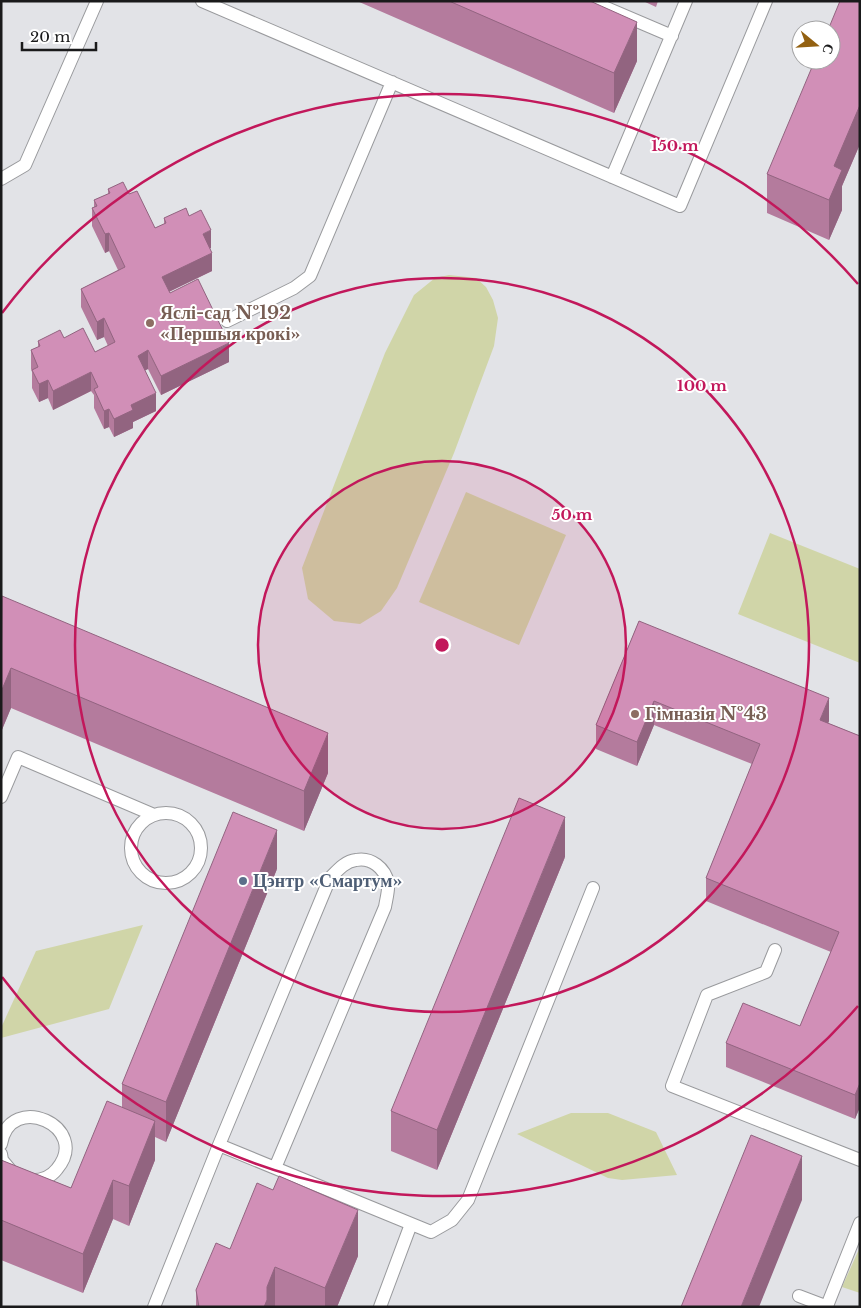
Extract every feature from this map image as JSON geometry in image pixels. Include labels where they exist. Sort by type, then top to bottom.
[{"type":"lane","points":[[1,179],[25,165],[97,1]]},
{"type":"lane","points":[[202,1],[680,206],[766,1]]},
{"type":"lane","points":[[590,1],[672,36]]},
{"type":"lane","points":[[612,177],[686,1]]},
{"type":"lane","points":[[227,321],[294,288],[310,276],[392,82]]},
{"type":"lane","points":[[1,797],[18,757],[154,814],[165,812],[176,814],[187,819],[195,827],[200,837],[199,860],[194,870],[186,878],[163,884],[152,881],[141,874],[134,864],[131,853],[131,841],[136,830],[144,820],[154,814]]},
{"type":"lane","points":[[154,1307],[330,878],[343,865],[355,860],[371,862],[382,868],[388,883],[385,907],[275,1168]]},
{"type":"lane","points":[[219,1145],[430,1232],[452,1220],[468,1200],[593,888]]},
{"type":"lane","points":[[775,950],[766,972],[707,995],[672,1086],[860,1160]]},
{"type":"lane","points":[[1,1144],[2,1138],[15,1122],[26,1117],[36,1117],[47,1120],[55,1126],[62,1134],[65,1145],[64,1156],[54,1173],[34,1181],[24,1180],[15,1176],[7,1169],[2,1158]]},
{"type":"lane","points":[[799,1296],[828,1307],[860,1223]]},
{"type":"lane","points":[[380,1307],[411,1224]]},
{"type":"green space","points":[[449,275],[476,278],[486,287],[493,300],[498,318],[494,346],[454,453],[397,588],[381,611],[360,624],[334,621],[308,599],[302,568],[385,353],[414,295],[435,278]]},
{"type":"green space","points":[[466,492],[566,535],[519,645],[419,602]]},
{"type":"green space","points":[[770,533],[860,569],[860,663],[738,614]]},
{"type":"green space","points":[[143,925],[109,1009],[1,1038],[1,1028],[36,951]]},
{"type":"green space","points":[[571,1113],[608,1113],[656,1132],[677,1175],[622,1180],[608,1178],[517,1134]]},
{"type":"green space","points":[[860,1247],[860,1293],[842,1287]]},
{"type":"building","points":[[449,1],[590,1],[637,22],[614,73]]},
{"type":"building","points":[[840,1],[860,1],[860,105],[834,166],[842,170],[829,200],[767,174],[811,70],[841,70],[841,20],[832,20]]},
{"type":"building","points":[[123,182],[129,194],[137,191],[155,228],[166,223],[164,218],[186,208],[189,216],[201,210],[211,230],[203,234],[212,253],[162,277],[170,293],[198,279],[229,343],[161,376],[148,350],[138,356],[156,393],[131,405],[133,410],[114,419],[109,409],[104,411],[94,389],[98,387],[91,372],[53,391],[48,380],[39,384],[32,370],[38,367],[31,350],[40,346],[38,341],[60,330],[64,338],[83,328],[95,352],[115,342],[104,318],[97,322],[81,289],[125,267],[109,233],[105,234],[92,208],[97,206],[94,200],[110,193],[108,189]]},
{"type":"building","points":[[2,596],[328,733],[304,791],[11,668],[1,692]]},
{"type":"building","points":[[639,621],[829,698],[820,720],[860,736],[860,1083],[855,1095],[726,1043],[743,1003],[800,1026],[839,932],[706,878],[760,744],[654,701],[637,742],[596,725]]},
{"type":"building","points":[[519,798],[565,817],[437,1130],[391,1111]]},
{"type":"building","points":[[233,812],[277,830],[166,1102],[122,1084]]},
{"type":"building","points":[[107,1101],[155,1121],[129,1186],[113,1180],[83,1254],[1,1220],[1,1160],[71,1188]]},
{"type":"building","points":[[751,1135],[802,1156],[741,1307],[681,1307]]},
{"type":"building","points":[[279,1176],[358,1210],[325,1288],[275,1267],[267,1287],[267,1300],[264,1307],[199,1307],[196,1290],[216,1243],[230,1249],[257,1183],[273,1190]]},
{"type":"place","name":"Яслі-сад №192 «Першыя крокі»","points":[[150,323]]},
{"type":"place","name":"Гімназія №43","points":[[635,714]]},
{"type":"place","name":"Цэнтр «Смартум»","points":[[243,881]]}]
